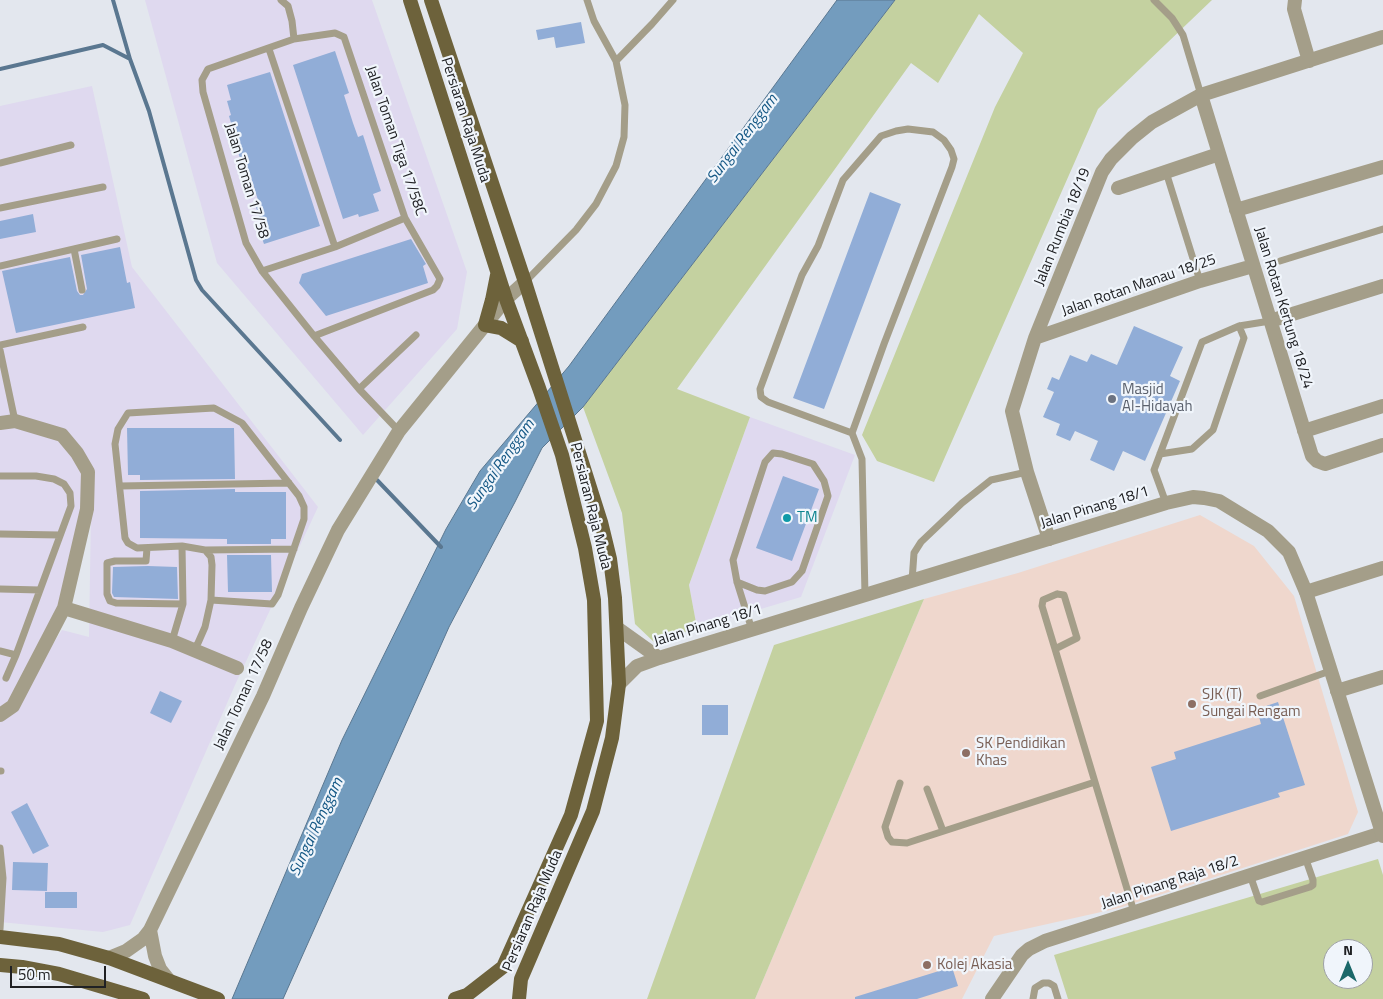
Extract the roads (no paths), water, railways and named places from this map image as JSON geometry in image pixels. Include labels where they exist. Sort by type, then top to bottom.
[{"type":"main road","name":"Persiaran Raja Muda","points":[[410,0],[506,299],[562,455],[585,548],[594,600],[597,721],[571,815],[503,967],[466,995],[455,999]]},
{"type":"main road","name":"Persiaran Raja Muda","points":[[431,0],[525,282],[602,522],[610,559],[615,598],[619,684],[612,738],[593,811],[521,979],[519,999]]},
{"type":"main road","points":[[497,272],[485,325],[501,328],[522,341]]},
{"type":"main road","points":[[0,937],[59,944],[109,958],[218,999]]},
{"type":"main road","points":[[0,966],[22,967],[59,974],[143,999]]},
{"type":"street","points":[[1295,0],[1294,9],[1308,61]]},
{"type":"street","name":"Jalan Rumbia 18/19","points":[[1049,539],[1026,472],[1012,411],[1035,338],[1102,172],[1111,159],[1152,122],[1201,96],[1383,37]]},
{"type":"street","name":"Jalan Rotan Kertung 18/24","points":[[1201,96],[1312,456],[1317,461],[1325,464],[1383,445]]},
{"type":"street","points":[[1118,188],[1219,154]]},
{"type":"street","points":[[1236,210],[1383,167]]},
{"type":"street","name":"Jalan Rotan Manau 18/25","points":[[1035,338],[1200,281],[1253,266]]},
{"type":"street","name":"Jalan Toman 17/58","points":[[150,930],[263,696],[301,608],[338,530],[399,431],[506,299],[525,282]]},
{"type":"street","points":[[1270,321],[1383,286]]},
{"type":"street","points":[[1304,431],[1383,406]]},
{"type":"street","points":[[0,423],[15,420],[62,435],[77,453],[88,472],[87,509],[64,608],[13,706],[0,715]]},
{"type":"street","name":"Jalan Pinang 18/1","points":[[619,684],[637,666],[659,658],[1166,503],[1193,497],[1219,501],[1268,530],[1289,552],[1306,592],[1383,835]]},
{"type":"street","points":[[1306,592],[1383,568]]},
{"type":"street","points":[[64,608],[172,641],[236,668]]},
{"type":"street","points":[[617,628],[659,658]]},
{"type":"street","points":[[1337,691],[1383,677]]},
{"type":"street","name":"Jalan Pinang Raja 18/2","points":[[992,999],[1022,956],[1029,949],[1045,941],[1305,857],[1383,835]]},
{"type":"street","points":[[109,958],[126,952],[143,939],[150,930]]},
{"type":"street","points":[[150,930],[155,956],[160,969],[168,979]]},
{"type":"lane","points":[[280,0],[288,6],[294,39],[269,49],[335,247]]},
{"type":"lane","points":[[525,282],[576,230],[596,204],[616,166],[624,137],[625,105],[616,61],[594,21],[587,0]]},
{"type":"lane","points":[[616,61],[673,0]]},
{"type":"lane","points":[[1154,0],[1172,18],[1183,36],[1201,96]]},
{"type":"lane","name":"Jalan Toman Tiga 17/58C","points":[[294,39],[327,33],[335,33],[344,37],[405,218],[440,279],[433,290],[314,336]]},
{"type":"lane","name":"Jalan Toman 17/58","points":[[269,49],[208,69],[202,80],[203,92],[246,243],[262,271],[314,336],[359,389],[399,431]]},
{"type":"lane","points":[[852,433],[768,402],[761,397],[760,389],[802,275],[818,246],[843,180],[881,136],[908,129],[933,132],[944,140],[951,150],[954,159],[952,167],[852,433],[862,459],[865,595]]},
{"type":"lane","points":[[0,163],[71,145]]},
{"type":"lane","points":[[1166,172],[1200,281]]},
{"type":"lane","points":[[0,208],[103,187]]},
{"type":"lane","points":[[262,271],[335,247],[405,218]]},
{"type":"lane","points":[[1280,261],[1383,229]]},
{"type":"lane","points":[[0,266],[117,239]]},
{"type":"lane","points":[[74,249],[82,290]]},
{"type":"lane","points":[[1166,503],[1154,470],[1202,342],[1239,326],[1270,321]]},
{"type":"lane","points":[[1160,454],[1192,449],[1213,430],[1244,338],[1239,326]]},
{"type":"lane","points":[[0,345],[83,327]]},
{"type":"lane","points":[[359,389],[416,335]]},
{"type":"lane","points":[[0,350],[15,420]]},
{"type":"lane","points":[[211,600],[272,604],[278,595],[294,549],[304,519],[304,507],[299,496],[242,423],[214,408],[128,413],[118,428],[115,444],[125,538],[128,544],[137,548],[182,546],[205,550],[294,549]]},
{"type":"lane","points":[[737,582],[757,590],[765,590],[792,582],[802,571],[828,496],[824,481],[813,464],[773,453],[764,462],[733,560],[737,582],[752,630]]},
{"type":"lane","points":[[912,581],[914,554],[927,535],[991,480],[1026,472]]},
{"type":"lane","points":[[0,476],[36,476],[54,479],[64,484],[70,493],[71,506],[6,678]]},
{"type":"lane","points":[[120,486],[289,483]]},
{"type":"lane","points":[[0,534],[60,535]]},
{"type":"lane","points":[[172,641],[183,604],[182,546]]},
{"type":"lane","points":[[147,548],[146,561],[115,561],[107,563],[107,594],[110,600],[116,603],[183,604]]},
{"type":"lane","points":[[193,650],[205,627],[211,600],[212,565],[211,558],[205,550]]},
{"type":"lane","points":[[0,589],[40,590]]},
{"type":"lane","points":[[1055,649],[1077,638],[1064,595],[1057,594],[1043,600],[1042,606],[1134,912]]},
{"type":"lane","points":[[0,651],[16,655]]},
{"type":"lane","points":[[1260,696],[1330,671]]},
{"type":"lane","points":[[900,783],[885,827],[892,842],[907,843],[1094,782]]},
{"type":"lane","points":[[926,789],[943,831]]},
{"type":"lane","points":[[0,848],[3,878],[0,929]]},
{"type":"lane","points":[[1250,875],[1259,901],[1262,902],[1310,887],[1313,885],[1313,880],[1305,857]]},
{"type":"lane","points":[[1033,999],[1035,988],[1042,984],[1054,986],[1056,997]]},
{"type":"water","name":"Sungai Renggam","points":[[837,0],[895,0],[583,407],[542,448],[449,627],[283,999],[232,999],[342,740],[446,529],[480,471],[569,366]]},
{"type":"waterway","points":[[113,0],[130,59],[149,111],[196,280],[202,290],[340,440]]},
{"type":"waterway","points":[[0,69],[103,45],[130,59]]},
{"type":"waterway","points":[[377,480],[441,547]]},
{"type":"place","name":"Masjid Al-Hidayah","points":[[1112,399]]},
{"type":"place","name":"TM","points":[[787,518]]},
{"type":"place","name":"SJK (T) Sungai Rengam","points":[[1192,704]]},
{"type":"place","name":"SK Pendidikan Khas","points":[[966,753]]},
{"type":"place","name":"Kolej Akasia","points":[[927,965]]}]
